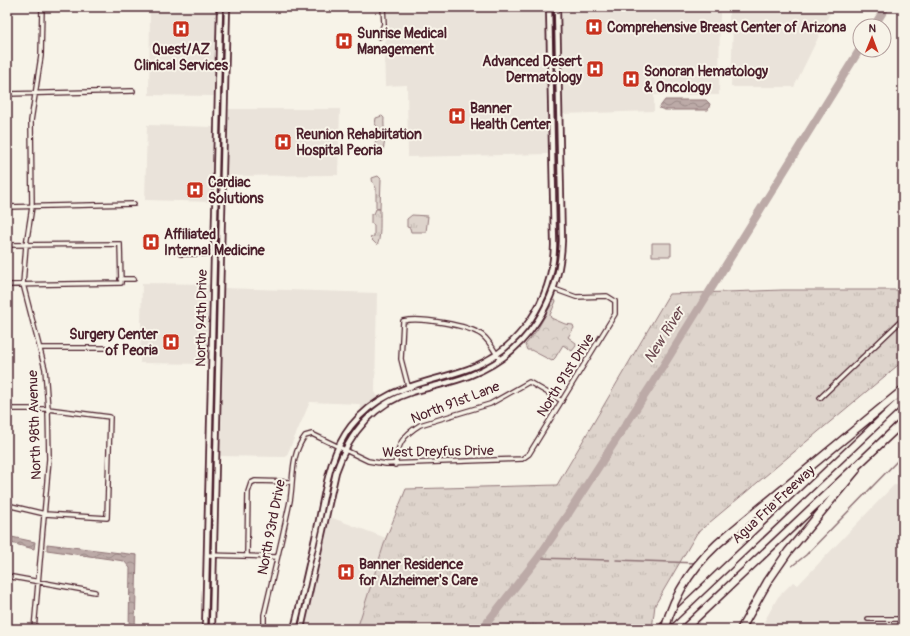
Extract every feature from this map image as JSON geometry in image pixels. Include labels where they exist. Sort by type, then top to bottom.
[{"type":"highway","points":[[665,629],[675,600],[687,578],[708,553],[730,533],[903,390]]},
{"type":"highway","name":"Agua Fria Freeway","points":[[661,629],[903,399]]},
{"type":"highway","name":"Agua Fria Freeway","points":[[684,629],[903,422]]},
{"type":"highway","points":[[741,629],[768,581],[788,552],[848,482],[866,457]]},
{"type":"street","name":"North 98th Avenue","points":[[34,629],[49,459],[48,409],[45,369],[23,284],[26,245],[32,207],[31,121],[41,56],[42,7]]},
{"type":"street","name":"North 94th Drive","points":[[205,629],[220,7]]},
{"type":"street","name":"North 94th Drive","points":[[212,629],[227,7]]},
{"type":"street","points":[[379,37],[384,24],[383,7]]},
{"type":"street","points":[[294,629],[328,476],[339,446],[351,427],[372,405],[394,391],[467,369],[496,354],[514,340],[532,319],[545,292],[553,264],[550,7]]},
{"type":"street","points":[[301,629],[336,472],[345,449],[362,423],[376,411],[406,394],[462,378],[487,368],[500,360],[521,342],[538,322],[554,289],[560,265],[562,241],[557,7]]},
{"type":"street","points":[[550,58],[558,58]]},
{"type":"street","points":[[7,94],[133,91]]},
{"type":"street","points":[[218,97],[225,96]]},
{"type":"street","points":[[551,101],[559,101]]},
{"type":"street","points":[[217,126],[224,126]]},
{"type":"street","points":[[552,147],[559,146]]},
{"type":"street","points":[[553,188],[560,188]]},
{"type":"street","points":[[7,207],[134,204]]},
{"type":"street","points":[[215,217],[222,217]]},
{"type":"street","points":[[7,245],[120,244],[120,284],[7,285]]},
{"type":"street","points":[[181,254],[221,254]]},
{"type":"street","points":[[553,264],[560,265]]},
{"type":"street","points":[[120,279],[134,279]]},
{"type":"street","name":"North 91st Drive","points":[[526,457],[615,314],[615,301],[607,296],[576,297],[554,289]]},
{"type":"street","points":[[532,319],[538,322]]},
{"type":"street","points":[[820,398],[903,319]]},
{"type":"street","points":[[408,386],[401,359],[403,321],[435,321],[476,332],[486,338],[500,360]]},
{"type":"street","points":[[40,348],[108,348]]},
{"type":"street","name":"North 91st Lane","points":[[395,465],[404,435],[411,430],[420,425],[490,404],[529,382],[562,401]]},
{"type":"street","points":[[372,405],[376,411]]},
{"type":"street","points":[[7,409],[48,409],[110,417],[107,518],[45,514],[7,505]]},
{"type":"street","name":"West Dreyfus Drive","points":[[308,434],[339,446],[368,461],[395,465],[515,460],[526,457]]},
{"type":"street","name":"North 93rd Drive","points":[[264,628],[264,615],[290,498],[292,468],[302,439],[308,434]]},
{"type":"street","points":[[209,447],[216,447]]},
{"type":"street","points":[[247,556],[248,492],[251,483],[255,481],[291,482]]},
{"type":"street","points":[[207,555],[277,557]]},
{"type":"street","points":[[7,576],[38,583],[95,592]]},
{"type":"street","points":[[868,619],[903,619]]},
{"type":"shaded area","points":[[387,7],[547,7],[550,154],[408,157],[407,85],[385,86],[384,45],[388,34]]},
{"type":"shaded area","points":[[559,7],[720,7],[719,95],[654,95],[654,111],[561,114]]},
{"type":"shaded area","points":[[729,7],[833,7],[794,87],[731,87],[733,22],[729,21]]},
{"type":"shaded area","points":[[217,9],[215,96],[149,95],[150,11]]},
{"type":"shaded area","name":"Reunion Rehabiitation Hospital Peoria","points":[[227,109],[340,109],[338,175],[226,176]]},
{"type":"shaded area","points":[[147,125],[214,127],[212,202],[145,200]]},
{"type":"shaded area","points":[[142,283],[210,284],[208,364],[140,363]]},
{"type":"shaded area","points":[[223,288],[377,293],[375,392],[378,397],[362,411],[359,404],[310,402],[286,457],[219,456]]},
{"type":"shaded area","points":[[894,485],[903,486],[903,629],[760,629],[778,597],[793,582],[798,585]]},
{"type":"shaded area","name":"Banner Residence for Alzheimer's Care","points":[[330,517],[386,538],[357,629],[305,629]]},
{"type":"green space","points":[[382,116],[384,118],[385,140],[382,151],[374,148],[375,143],[378,141],[378,127],[375,124],[376,118]]},
{"type":"green space","points":[[378,176],[381,179],[380,209],[376,208],[376,188],[372,180],[372,178]]},
{"type":"green space","points":[[376,209],[380,209],[380,234],[377,245],[370,238],[374,236],[374,225],[371,223],[371,214],[374,214]]},
{"type":"green space","points":[[412,215],[428,216],[426,232],[411,232],[410,228],[407,227],[407,219]]},
{"type":"green space","points":[[652,243],[671,243],[671,256],[652,256]]},
{"type":"green space","points":[[783,290],[903,290],[903,361],[697,533],[655,605],[652,629],[357,629],[386,538],[406,489],[557,485],[669,294]]},
{"type":"green space","points":[[554,300],[556,301],[550,315],[551,318],[565,324],[573,325],[574,328],[568,337],[576,343],[576,346],[572,351],[563,345],[552,361],[531,350],[527,350],[525,345],[537,330]]},
{"type":"water","points":[[665,100],[706,100],[710,104],[708,110],[665,110],[659,108]]},
{"type":"water","points":[[7,536],[35,542],[34,549],[7,542]]},
{"type":"water","points":[[47,544],[137,555],[135,629],[129,629],[130,568],[124,561],[47,550]]},
{"type":"waterway","name":"New River","points":[[879,18],[886,7]]},
{"type":"waterway","name":"New River","points":[[482,629],[538,558],[570,511],[652,384],[854,58]]},
{"type":"waterway","points":[[792,566],[806,555],[903,455]]},
{"type":"waterway","points":[[538,558],[609,560]]},
{"type":"waterway","points":[[616,560],[697,563]]},
{"type":"place","name":"Comprehensive Breast Center of Arizona","points":[[594,27]]},
{"type":"place","name":"Quest/AZ Clinical Services","points":[[181,29]]},
{"type":"place","name":"Sunrise Medical Management","points":[[344,41]]},
{"type":"place","name":"Advanced Desert Dermatology","points":[[595,69]]},
{"type":"place","name":"Sonoran Hematology & Oncology","points":[[631,79]]},
{"type":"place","name":"Banner Health Center","points":[[457,116]]},
{"type":"place","name":"Reunion Rehabiitation Hospital Peoria","points":[[283,142]]},
{"type":"place","name":"Cardiac Solutions","points":[[195,190]]},
{"type":"place","name":"Affiliated Internal Medicine","points":[[151,242]]},
{"type":"place","name":"Surgery Center of Peoria","points":[[171,342]]},
{"type":"place","name":"Banner Residence for Alzheimer's Care","points":[[346,572]]}]
